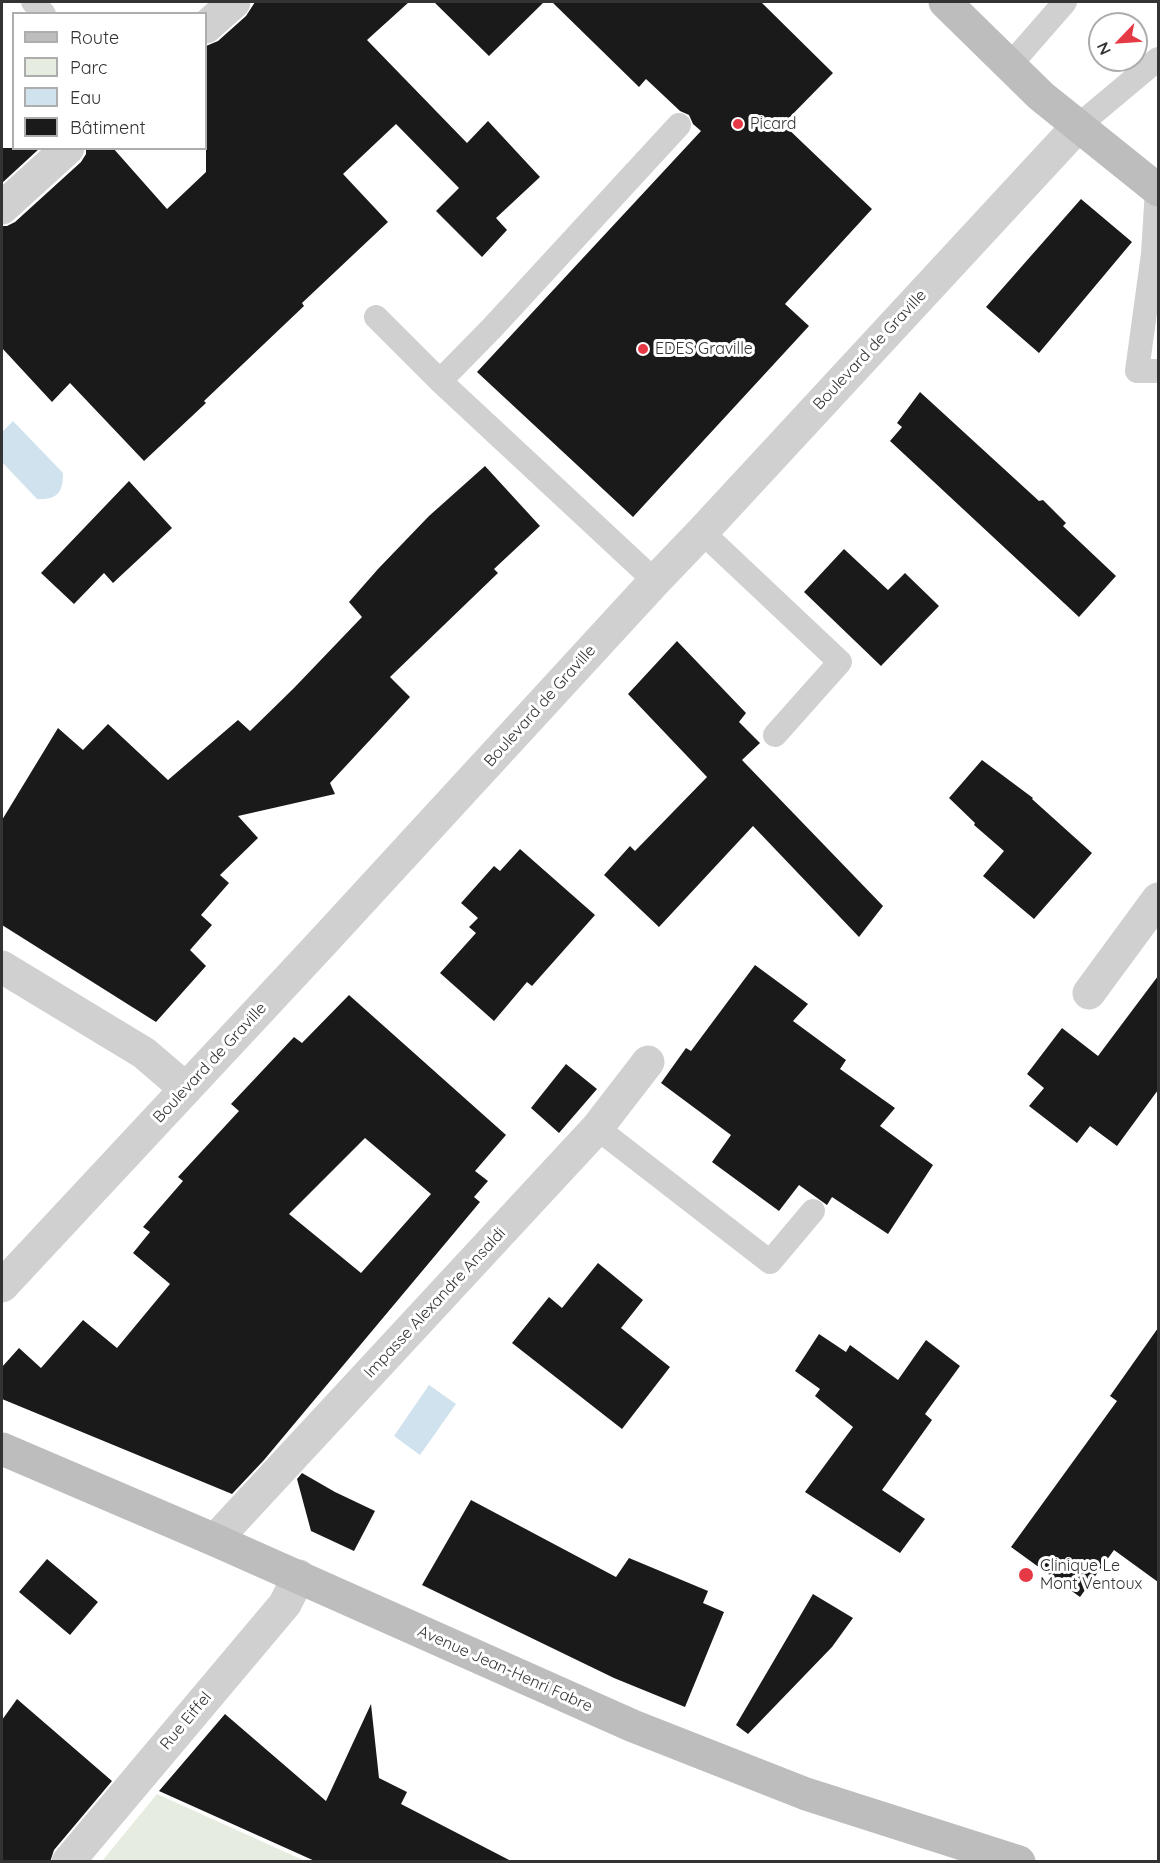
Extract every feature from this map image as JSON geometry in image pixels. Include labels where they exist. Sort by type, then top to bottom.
[{"type":"main road","points":[[945,2],[1041,96],[1158,189]]},
{"type":"main road","name":"Avenue Jean-Henri Fabre","points":[[2,1449],[298,1576],[633,1726],[806,1794],[1019,1862]]},
{"type":"street","points":[[207,26],[234,2]]},
{"type":"street","name":"Boulevard de Graville","points":[[2,1286],[1078,126]]},
{"type":"street","points":[[2,208],[66,150]]},
{"type":"street","points":[[1089,993],[1158,899]]},
{"type":"street","points":[[2,967],[144,1053],[186,1089]]},
{"type":"street","name":"Impasse Alexandre Ansaldi","points":[[215,1540],[597,1128],[648,1062]]},
{"type":"street","name":"Rue Eiffel","points":[[68,1862],[285,1604],[298,1576]]},
{"type":"lane","points":[[1010,65],[1065,2]]},
{"type":"lane","points":[[1078,126],[1158,59]]},
{"type":"lane","points":[[440,381],[492,328],[679,125]]},
{"type":"lane","points":[[1158,189],[1153,254],[1137,371],[1158,371]]},
{"type":"lane","points":[[376,317],[440,381],[655,580]]},
{"type":"lane","points":[[702,532],[840,662],[775,735]]},
{"type":"lane","points":[[597,1128],[770,1262],[813,1211]]},
{"type":"green space","points":[[157,1794],[305,1861],[102,1861]]},
{"type":"water","points":[[13,421],[63,473],[62,486],[58,494],[50,498],[37,499],[2,462],[2,432]]},
{"type":"water","points":[[429,1385],[456,1404],[420,1455],[394,1436]]},
{"type":"building","points":[[255,2],[409,2],[367,40],[467,143],[488,121],[540,177],[496,218],[507,230],[482,257],[436,211],[459,188],[396,124],[343,174],[388,222],[302,303],[304,306],[144,461],[70,383],[52,402],[2,348],[2,226],[15,222],[81,162],[86,150],[115,150],[167,209],[206,172],[207,46],[218,41],[246,16]]},
{"type":"building","points":[[434,2],[544,2],[489,56]]},
{"type":"building","points":[[552,2],[761,2],[833,73],[783,124],[872,209],[785,304],[809,326],[633,517],[477,372],[701,131],[693,124],[689,115],[680,111],[646,79],[639,87]]},
{"type":"building","points":[[2,148],[38,150],[2,183]]},
{"type":"building","points":[[1081,199],[1132,242],[1039,353],[986,307]]},
{"type":"building","points":[[920,392],[1039,501],[1043,500],[1066,523],[1063,526],[1116,576],[1079,617],[890,441],[902,427],[897,423]]},
{"type":"building","points":[[485,466],[540,526],[494,569],[498,573],[390,677],[410,697],[330,783],[335,794],[238,816],[258,838],[220,875],[229,883],[201,915],[212,925],[190,950],[206,966],[156,1022],[2,925],[2,820],[58,728],[83,750],[108,724],[168,780],[238,720],[250,731],[362,617],[349,602],[378,569],[429,516]]},
{"type":"building","points":[[129,481],[172,528],[113,583],[104,573],[74,604],[41,573]]},
{"type":"building","points":[[844,549],[888,590],[905,573],[939,606],[881,666],[804,592]]},
{"type":"building","points":[[677,641],[746,713],[739,722],[760,743],[742,760],[883,906],[859,937],[753,826],[659,927],[604,875],[630,846],[635,851],[707,777],[628,694]]},
{"type":"building","points":[[982,760],[1033,798],[1092,853],[1034,919],[983,876],[1004,851],[974,825],[975,823],[949,798]]},
{"type":"building","points":[[520,849],[595,915],[532,986],[527,982],[494,1021],[440,973],[476,933],[469,927],[478,918],[461,903],[494,866],[500,871]]},
{"type":"building","points":[[755,965],[808,1004],[793,1021],[846,1060],[840,1069],[895,1108],[880,1126],[933,1165],[888,1234],[832,1197],[827,1205],[799,1185],[779,1211],[712,1162],[731,1135],[661,1083],[686,1048],[691,1051]]},
{"type":"building","points":[[1158,976],[1158,1090],[1117,1146],[1090,1126],[1077,1143],[1029,1106],[1044,1088],[1027,1074],[1062,1028],[1098,1056]]},
{"type":"building","points":[[349,995],[506,1135],[475,1171],[488,1181],[474,1197],[480,1202],[264,1460],[232,1494],[2,1399],[2,1367],[19,1348],[41,1368],[83,1320],[117,1348],[170,1284],[133,1253],[150,1232],[143,1227],[183,1181],[178,1177],[239,1111],[231,1104],[294,1037],[302,1043]],"holes":[[[365,1138],[431,1194],[361,1273],[289,1214]]]},
{"type":"building","points":[[566,1064],[597,1089],[559,1133],[531,1108]]},
{"type":"building","points":[[598,1263],[643,1300],[621,1328],[670,1367],[622,1429],[512,1343],[549,1297],[562,1308]]},
{"type":"building","points":[[1158,1328],[1158,1582],[1114,1550],[1080,1597],[1011,1547],[1117,1401],[1110,1396]]},
{"type":"building","points":[[819,1334],[846,1352],[850,1345],[898,1380],[926,1340],[960,1366],[925,1414],[932,1420],[882,1490],[925,1519],[900,1553],[805,1492],[853,1427],[815,1396],[820,1389],[795,1371]]},
{"type":"building","points":[[302,1473],[375,1511],[354,1551],[311,1531],[297,1479]]},
{"type":"building","points":[[471,1500],[616,1577],[629,1558],[708,1591],[703,1603],[724,1612],[685,1707],[614,1678],[422,1585]]},
{"type":"building","points":[[47,1559],[98,1602],[70,1635],[19,1592]]},
{"type":"building","points":[[813,1594],[853,1618],[832,1647],[748,1734],[736,1725]]},
{"type":"building","points":[[17,1699],[112,1781],[54,1850],[50,1862],[2,1862],[2,1720]]},
{"type":"building","points":[[371,1704],[379,1778],[407,1792],[401,1804],[513,1862],[317,1862],[159,1791],[225,1714],[326,1801]]},
{"type":"place","name":"Picard","points":[[738,124]]},
{"type":"place","name":"EDES Graville","points":[[643,349]]},
{"type":"place","name":"Clinique Le Mont Ventoux","points":[[1026,1575]]}]
